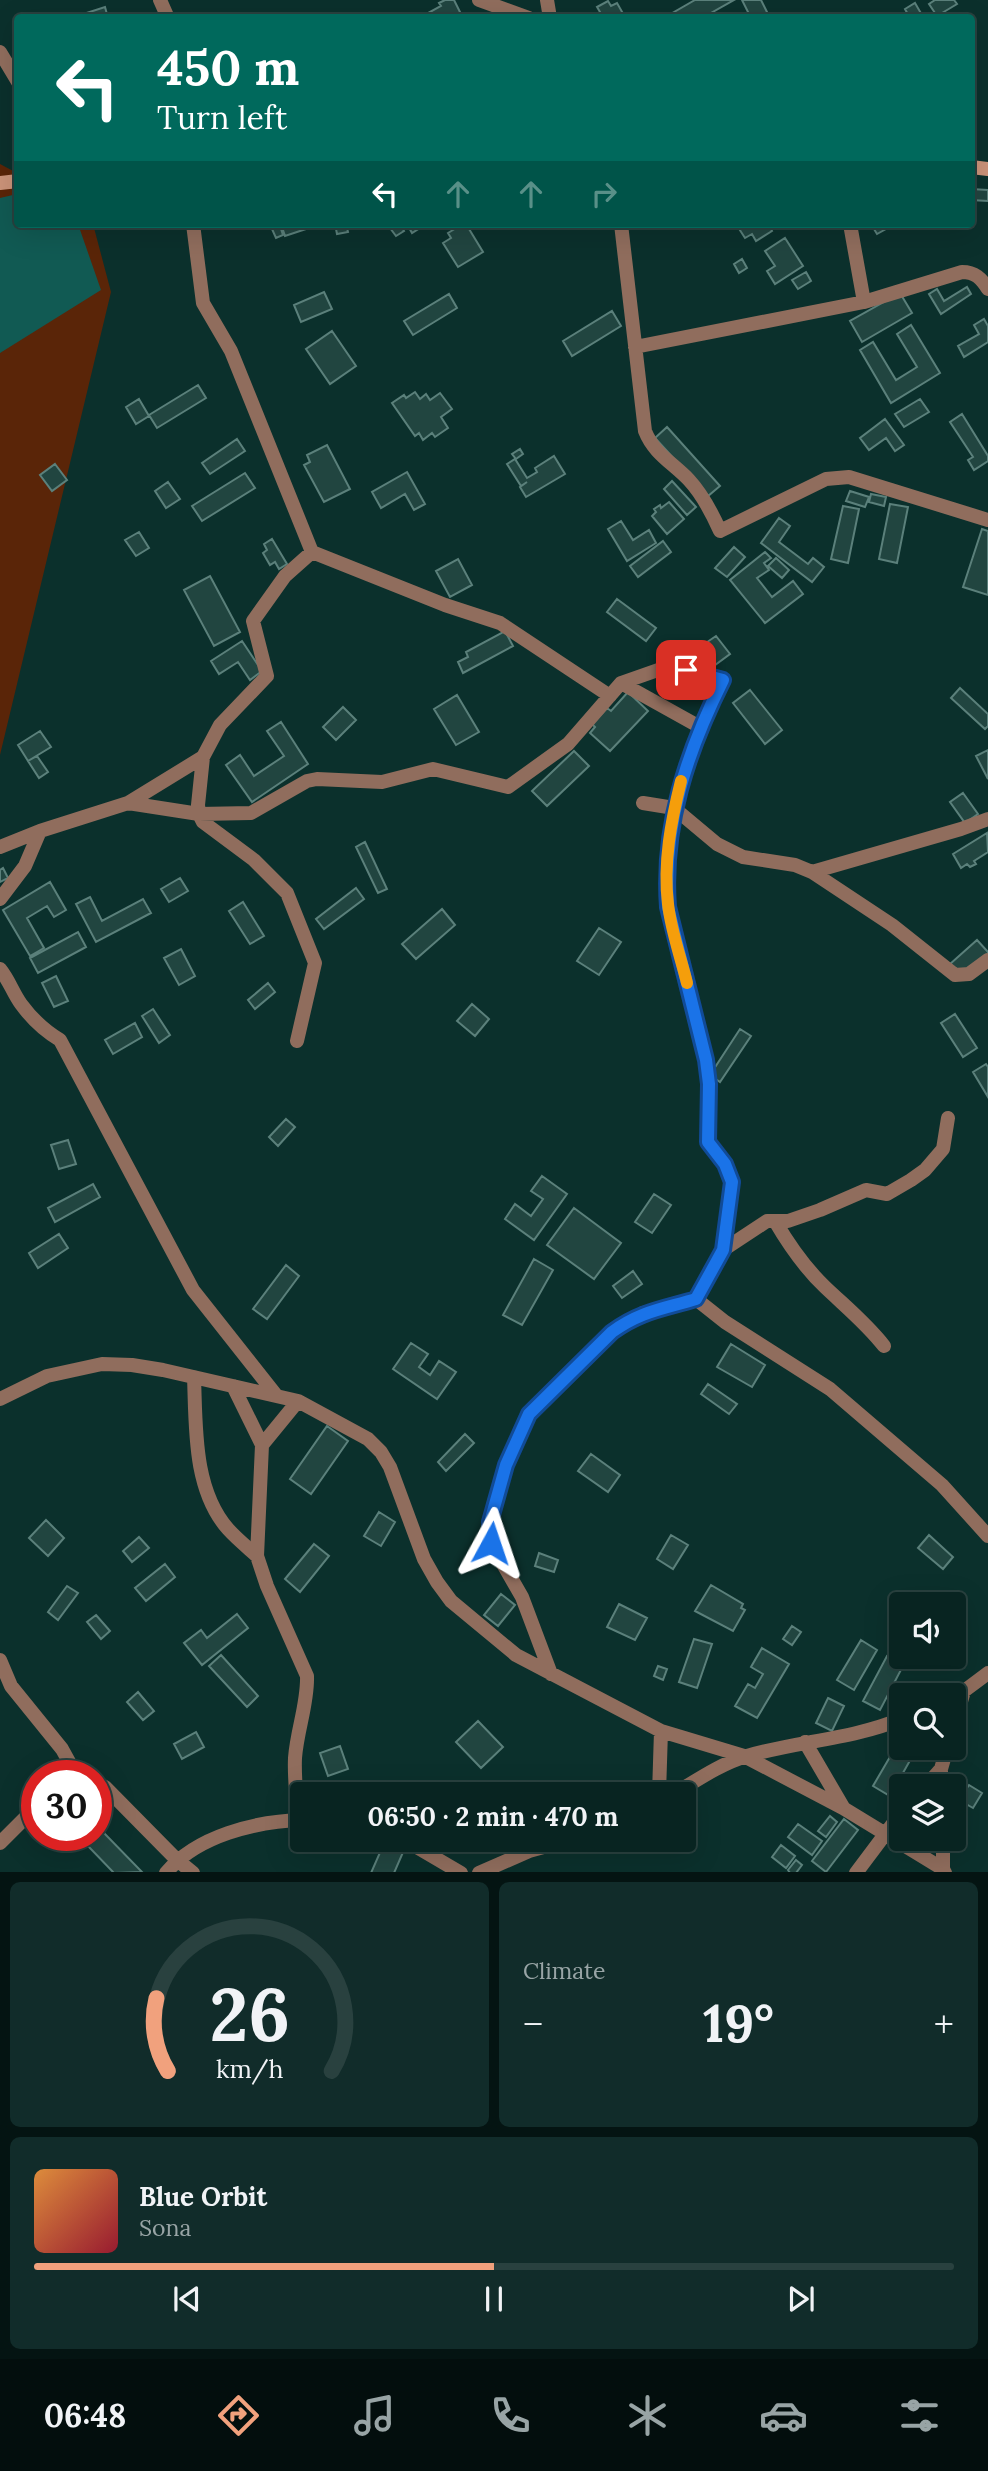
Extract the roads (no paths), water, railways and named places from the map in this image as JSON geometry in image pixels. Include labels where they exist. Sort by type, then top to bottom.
[{"type":"street","points":[[479,0],[518,14]]},
{"type":"street","points":[[0,52],[14,75]]},
{"type":"street","points":[[194,228],[203,303],[231,351],[312,552],[445,605],[500,623],[610,696]]},
{"type":"street","points":[[621,228],[646,431],[659,454],[690,481],[720,531],[826,479],[838,476],[849,477],[988,520]]},
{"type":"street","points":[[851,228],[864,302]]},
{"type":"street","points":[[635,347],[864,302],[962,272],[972,272],[983,280],[988,289]]},
{"type":"street","points":[[297,1041],[315,963],[287,893],[254,860],[203,822],[199,814],[203,757],[220,725],[267,676],[253,621],[285,576],[312,552]]},
{"type":"street","points":[[128,803],[199,814],[251,813],[307,781],[317,779],[382,782],[433,769],[508,787],[568,744],[621,683],[658,670],[686,670],[723,680],[700,727],[674,808],[669,836],[666,888],[668,907],[706,1060],[709,1084],[708,1142],[725,1164],[732,1182],[723,1250],[696,1299],[643,1312],[612,1332],[529,1414],[506,1465],[490,1522],[491,1543],[522,1597],[551,1674]]},
{"type":"street","points":[[621,683],[700,727]]},
{"type":"street","points":[[0,847],[40,831],[128,803],[203,757]]},
{"type":"street","points":[[643,803],[674,808],[717,844],[743,857],[794,865],[812,872],[892,925],[955,975],[969,974],[988,960]]},
{"type":"street","points":[[812,872],[961,829],[988,818]]},
{"type":"street","points":[[0,900],[25,866],[40,831]]},
{"type":"street","points":[[0,969],[20,1003],[45,1031],[60,1040],[192,1290],[276,1395]]},
{"type":"street","points":[[723,1250],[767,1221],[799,1218],[866,1190],[887,1194],[911,1180],[925,1170],[943,1149],[948,1118]]},
{"type":"street","points":[[775,1221],[790,1247],[824,1286],[868,1326],[884,1346]]},
{"type":"street","points":[[696,1299],[725,1322],[830,1390],[942,1485],[988,1536]]},
{"type":"street","points":[[0,1399],[47,1376],[102,1364],[132,1365],[299,1401],[368,1439],[381,1452],[390,1467],[424,1559],[436,1582],[451,1601],[516,1655],[662,1731],[744,1756],[844,1808],[944,1871]]},
{"type":"street","points":[[194,1377],[201,1473],[215,1509],[228,1529],[257,1556]]},
{"type":"street","points":[[233,1386],[262,1445],[257,1556],[267,1587],[306,1676],[307,1692],[300,1719],[295,1759],[297,1782]]},
{"type":"street","points":[[262,1445],[299,1401]]},
{"type":"street","points":[[0,1660],[11,1686],[62,1749],[68,1760]]},
{"type":"street","points":[[966,1689],[988,1673]]},
{"type":"street","points":[[696,1782],[744,1756],[847,1735],[889,1722]]},
{"type":"street","points":[[660,1782],[662,1731]]},
{"type":"street","points":[[805,1742],[844,1808]]},
{"type":"street","points":[[941,1774],[944,1760]]},
{"type":"street","points":[[937,1774],[941,1769]]},
{"type":"street","points":[[112,1795],[176,1859],[193,1872]]},
{"type":"street","points":[[166,1872],[176,1859],[222,1835],[256,1826],[290,1821]]},
{"type":"street","points":[[0,1843],[21,1822]]},
{"type":"street","points":[[856,1872],[889,1828]]},
{"type":"street","points":[[943,1851],[944,1871]]},
{"type":"street","points":[[426,1852],[461,1872]]},
{"type":"street","points":[[478,1872],[527,1852]]},
{"type":"water","points":[[14,195],[14,228],[79,228],[101,290],[0,353],[0,198]]}]
